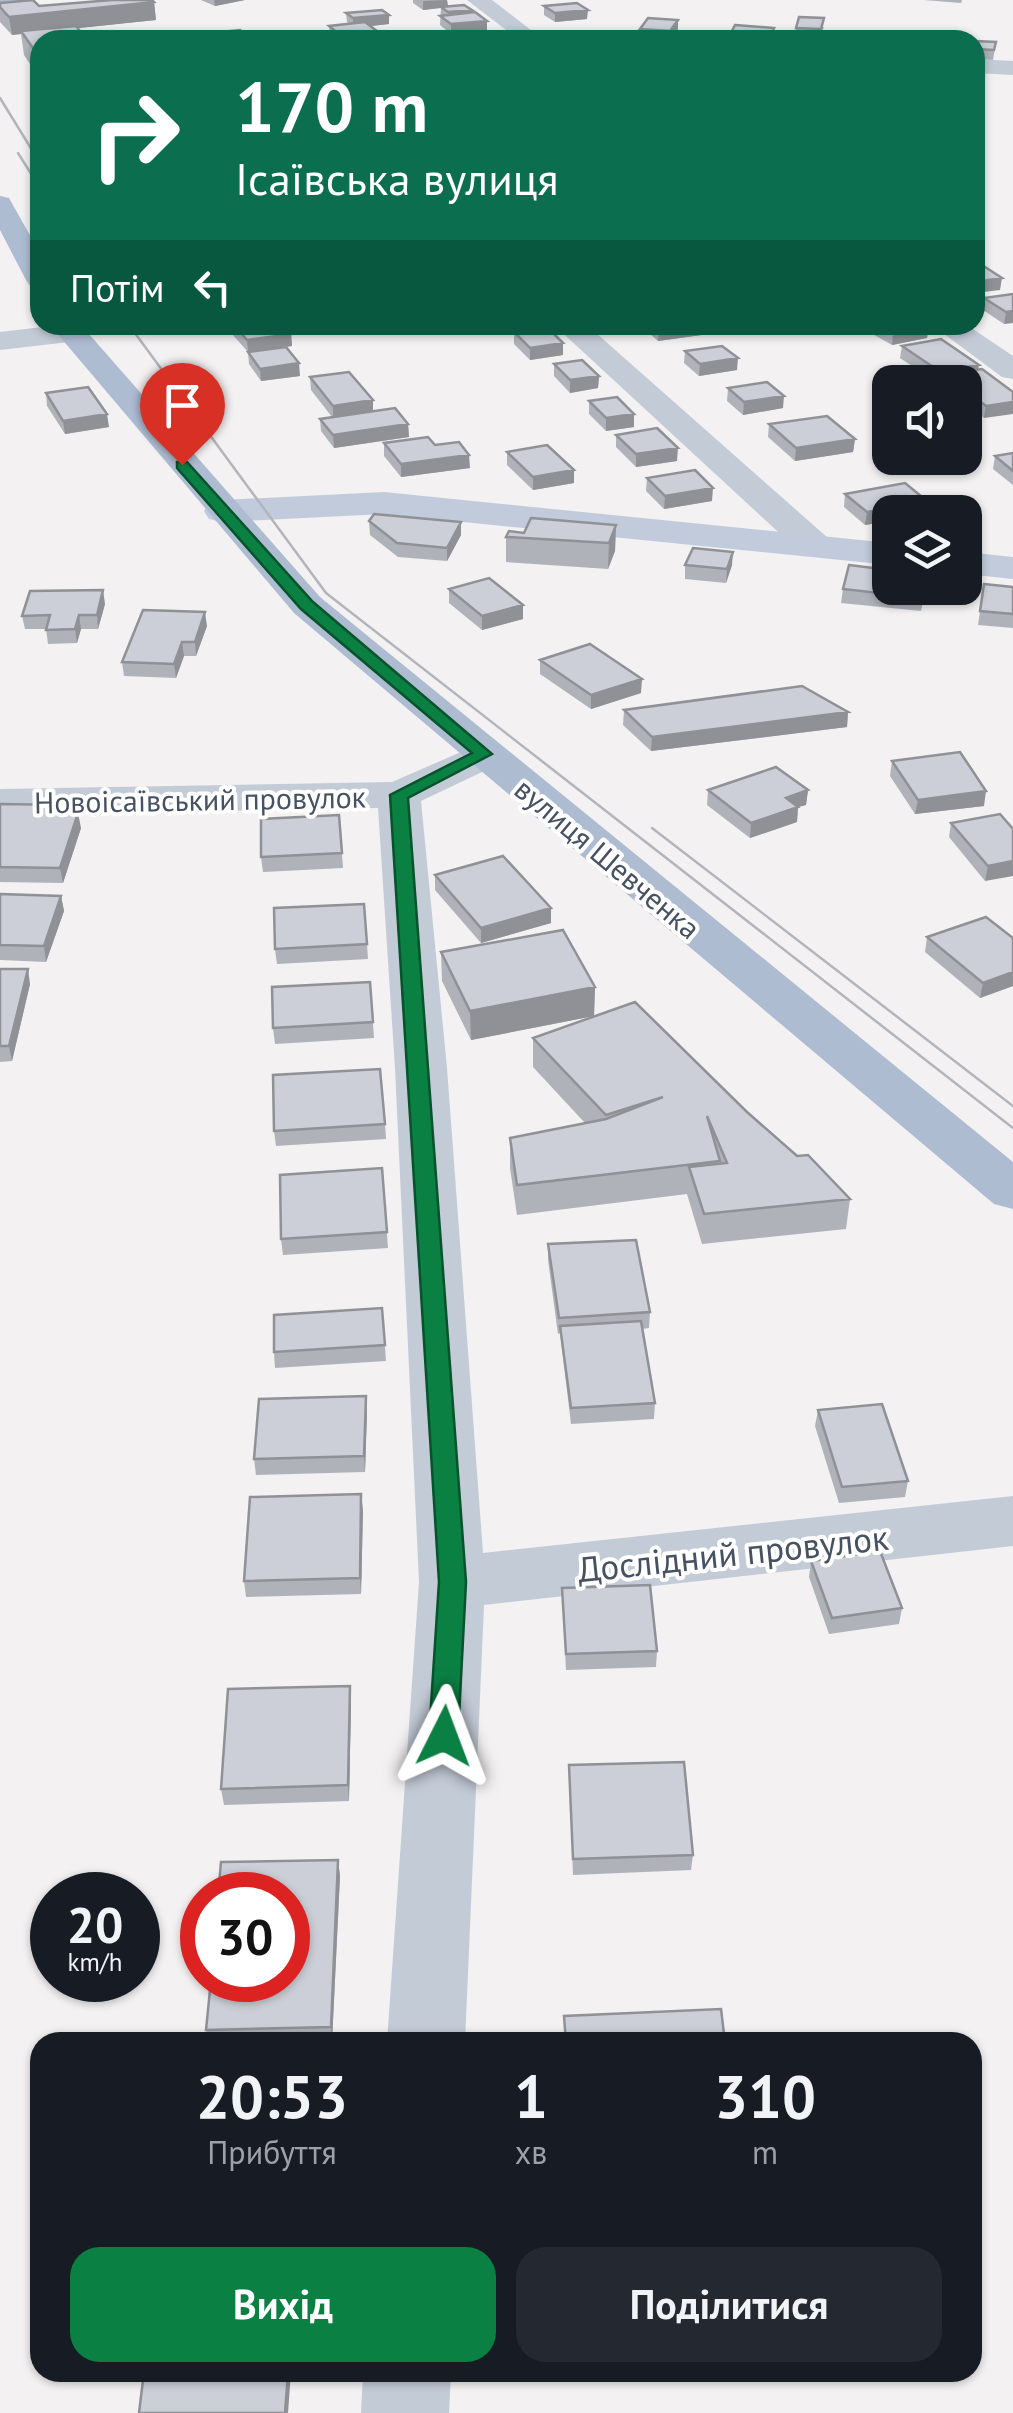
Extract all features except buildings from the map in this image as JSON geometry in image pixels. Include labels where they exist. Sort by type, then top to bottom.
[{"type":"main road","points":[[0,3],[17,0]]},
{"type":"main road","points":[[0,204],[30,255]]},
{"type":"main road","name":"вулиця Шевченка","points":[[72,335],[307,605],[1013,1190]]},
{"type":"street","points":[[478,0],[521,30]]},
{"type":"street","points":[[985,67],[1013,68]]},
{"type":"street","points":[[0,342],[36,335]]},
{"type":"street","points":[[580,335],[815,546]]},
{"type":"street","points":[[962,335],[1013,370]]},
{"type":"street","points":[[222,510],[384,502],[872,552]]},
{"type":"street","points":[[982,565],[1013,568]]},
{"type":"street","points":[[427,2032],[452,1582],[399,795],[484,754]]},
{"type":"street","name":"Новоісаївський провулок","points":[[0,802],[399,795]]},
{"type":"street","name":"Дослідний провулок","points":[[452,1582],[1013,1521]]},
{"type":"street","points":[[405,2413],[407,2382]]},
{"type":"tram line","points":[[0,98],[30,147]]},
{"type":"tram line","points":[[18,153],[30,172]]},
{"type":"tram line","points":[[136,335],[326,593],[1013,1128]]},
{"type":"tram line","points":[[652,828],[1013,1106]]},
{"type":"route","points":[[182,465],[307,605],[484,754],[399,795],[452,1582],[444,1736]]}]
